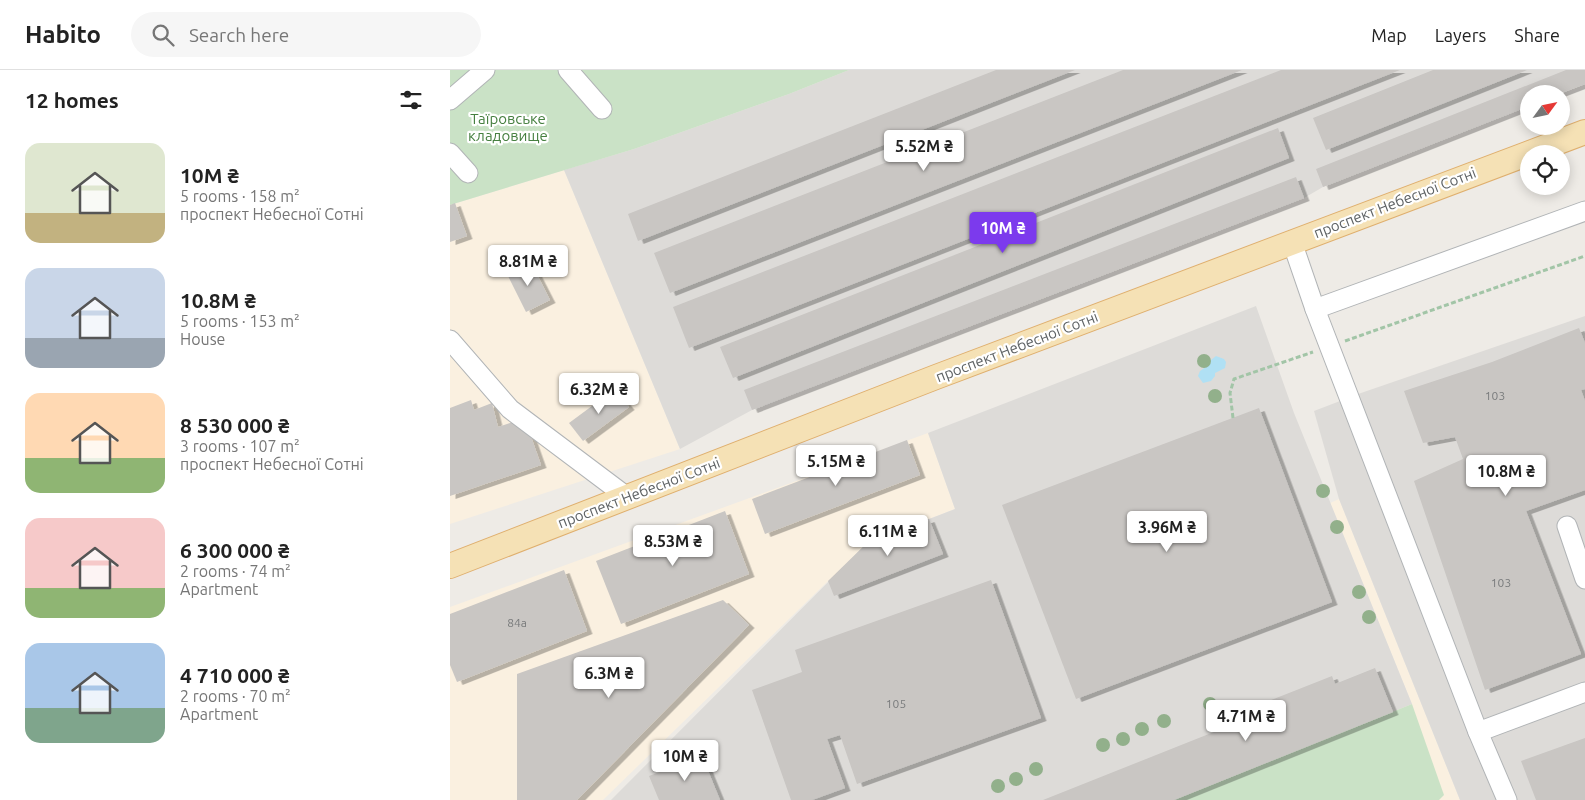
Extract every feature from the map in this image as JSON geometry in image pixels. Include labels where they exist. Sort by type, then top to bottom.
[{"type":"main road","name":"проспект Небесної Сотні","points":[[450,566],[927,381],[1585,132]]},
{"type":"lane","points":[[450,100],[485,70]]},
{"type":"lane","points":[[568,70],[602,109]]},
{"type":"lane","points":[[450,153],[468,173]]},
{"type":"lane","points":[[1315,309],[1585,211]]},
{"type":"lane","points":[[1292,242],[1315,309],[1478,732],[1507,800]]},
{"type":"lane","points":[[450,340],[510,409],[627,497]]},
{"type":"lane","points":[[1567,526],[1585,579]]},
{"type":"lane","points":[[1478,732],[1585,692]]},
{"type":"path","points":[[1233,418],[1230,393],[1234,378],[1585,256]]},
{"type":"shaded area","points":[[849,70],[1585,70],[1550,85],[1520,85],[1520,110],[1323,187],[1304,198],[752,410],[680,449],[564,170],[634,149],[789,94]]},
{"type":"shaded area","points":[[564,170],[680,449],[450,524],[450,205]]},
{"type":"shaded area","points":[[1256,306],[1294,413],[1412,704],[1174,800],[611,800],[867,543],[955,509],[928,433]]},
{"type":"shaded area","points":[[1585,316],[1585,800],[1460,800],[1339,499],[1314,411]]},
{"type":"shaded area","points":[[928,433],[955,509],[929,519],[828,581],[603,800],[450,800],[450,607]]},
{"type":"shaded area","points":[[1339,499],[1460,800],[1265,800],[1252,769],[1412,704],[1330,503]]},
{"type":"green space","name":"Таїровське кладовище","points":[[450,70],[849,70],[789,94],[634,149],[450,205]]},
{"type":"green space","points":[[1412,704],[1444,795],[1439,800],[1174,800]]},
{"type":"water","points":[[1216,356],[1224,359],[1226,362],[1225,368],[1215,373],[1211,381],[1203,383],[1198,376],[1200,371]]},
{"type":"building","points":[[996,70],[1075,70],[638,241],[628,214]]},
{"type":"building","points":[[1123,70],[1242,70],[670,293],[654,253]]},
{"type":"building","points":[[1281,70],[1400,70],[689,348],[673,307]]},
{"type":"building","points":[[1433,70],[1527,70],[1326,150],[1313,118]]},
{"type":"building","points":[[1566,70],[1585,70],[1585,84],[1570,90],[1570,85],[1528,85]]},
{"type":"building","points":[[1520,88],[1520,110],[1323,187],[1316,169]]},
{"type":"building","points":[[1278,128],[1289,158],[733,378],[720,347]]},
{"type":"building","points":[[1296,177],[1304,198],[752,410],[744,390]]},
{"type":"building","points":[[455,203],[467,236],[450,242],[450,205]]},
{"type":"building","points":[[530,261],[550,300],[526,312],[507,274]]},
{"type":"building","points":[[1579,328],[1585,343],[1585,389],[1581,390],[1585,401],[1585,490],[1526,511],[1581,654],[1485,690],[1414,481],[1463,459],[1455,437],[1423,443],[1404,391],[1492,362]]},
{"type":"building","points":[[615,389],[629,407],[583,441],[569,423]]},
{"type":"building","points":[[471,400],[474,410],[492,403],[498,427],[513,422],[530,434],[541,465],[450,496],[450,408]]},
{"type":"building","points":[[1259,408],[1332,602],[1076,699],[1002,505]]},
{"type":"building","points":[[907,440],[920,475],[765,534],[752,499]]},
{"type":"building","points":[[725,511],[749,574],[621,624],[596,561]]},
{"type":"building","points":[[929,519],[943,554],[834,596],[828,581],[867,543]]},
{"type":"building","points":[[564,570],[587,631],[457,682],[450,665],[450,614]]},
{"type":"building","points":[[991,580],[1041,718],[857,784],[840,735],[827,739],[845,788],[812,800],[791,800],[752,690],[802,672],[795,650]]},
{"type":"building","points":[[723,600],[749,625],[577,800],[517,800],[517,674]]},
{"type":"building","points":[[1375,668],[1393,712],[1174,800],[1043,800],[1244,720],[1241,712],[1332,676],[1335,684]]},
{"type":"building","points":[[1585,738],[1585,800],[1536,800],[1521,761]]},
{"type":"building","points":[[702,756],[720,800],[659,800],[649,776]]}]
